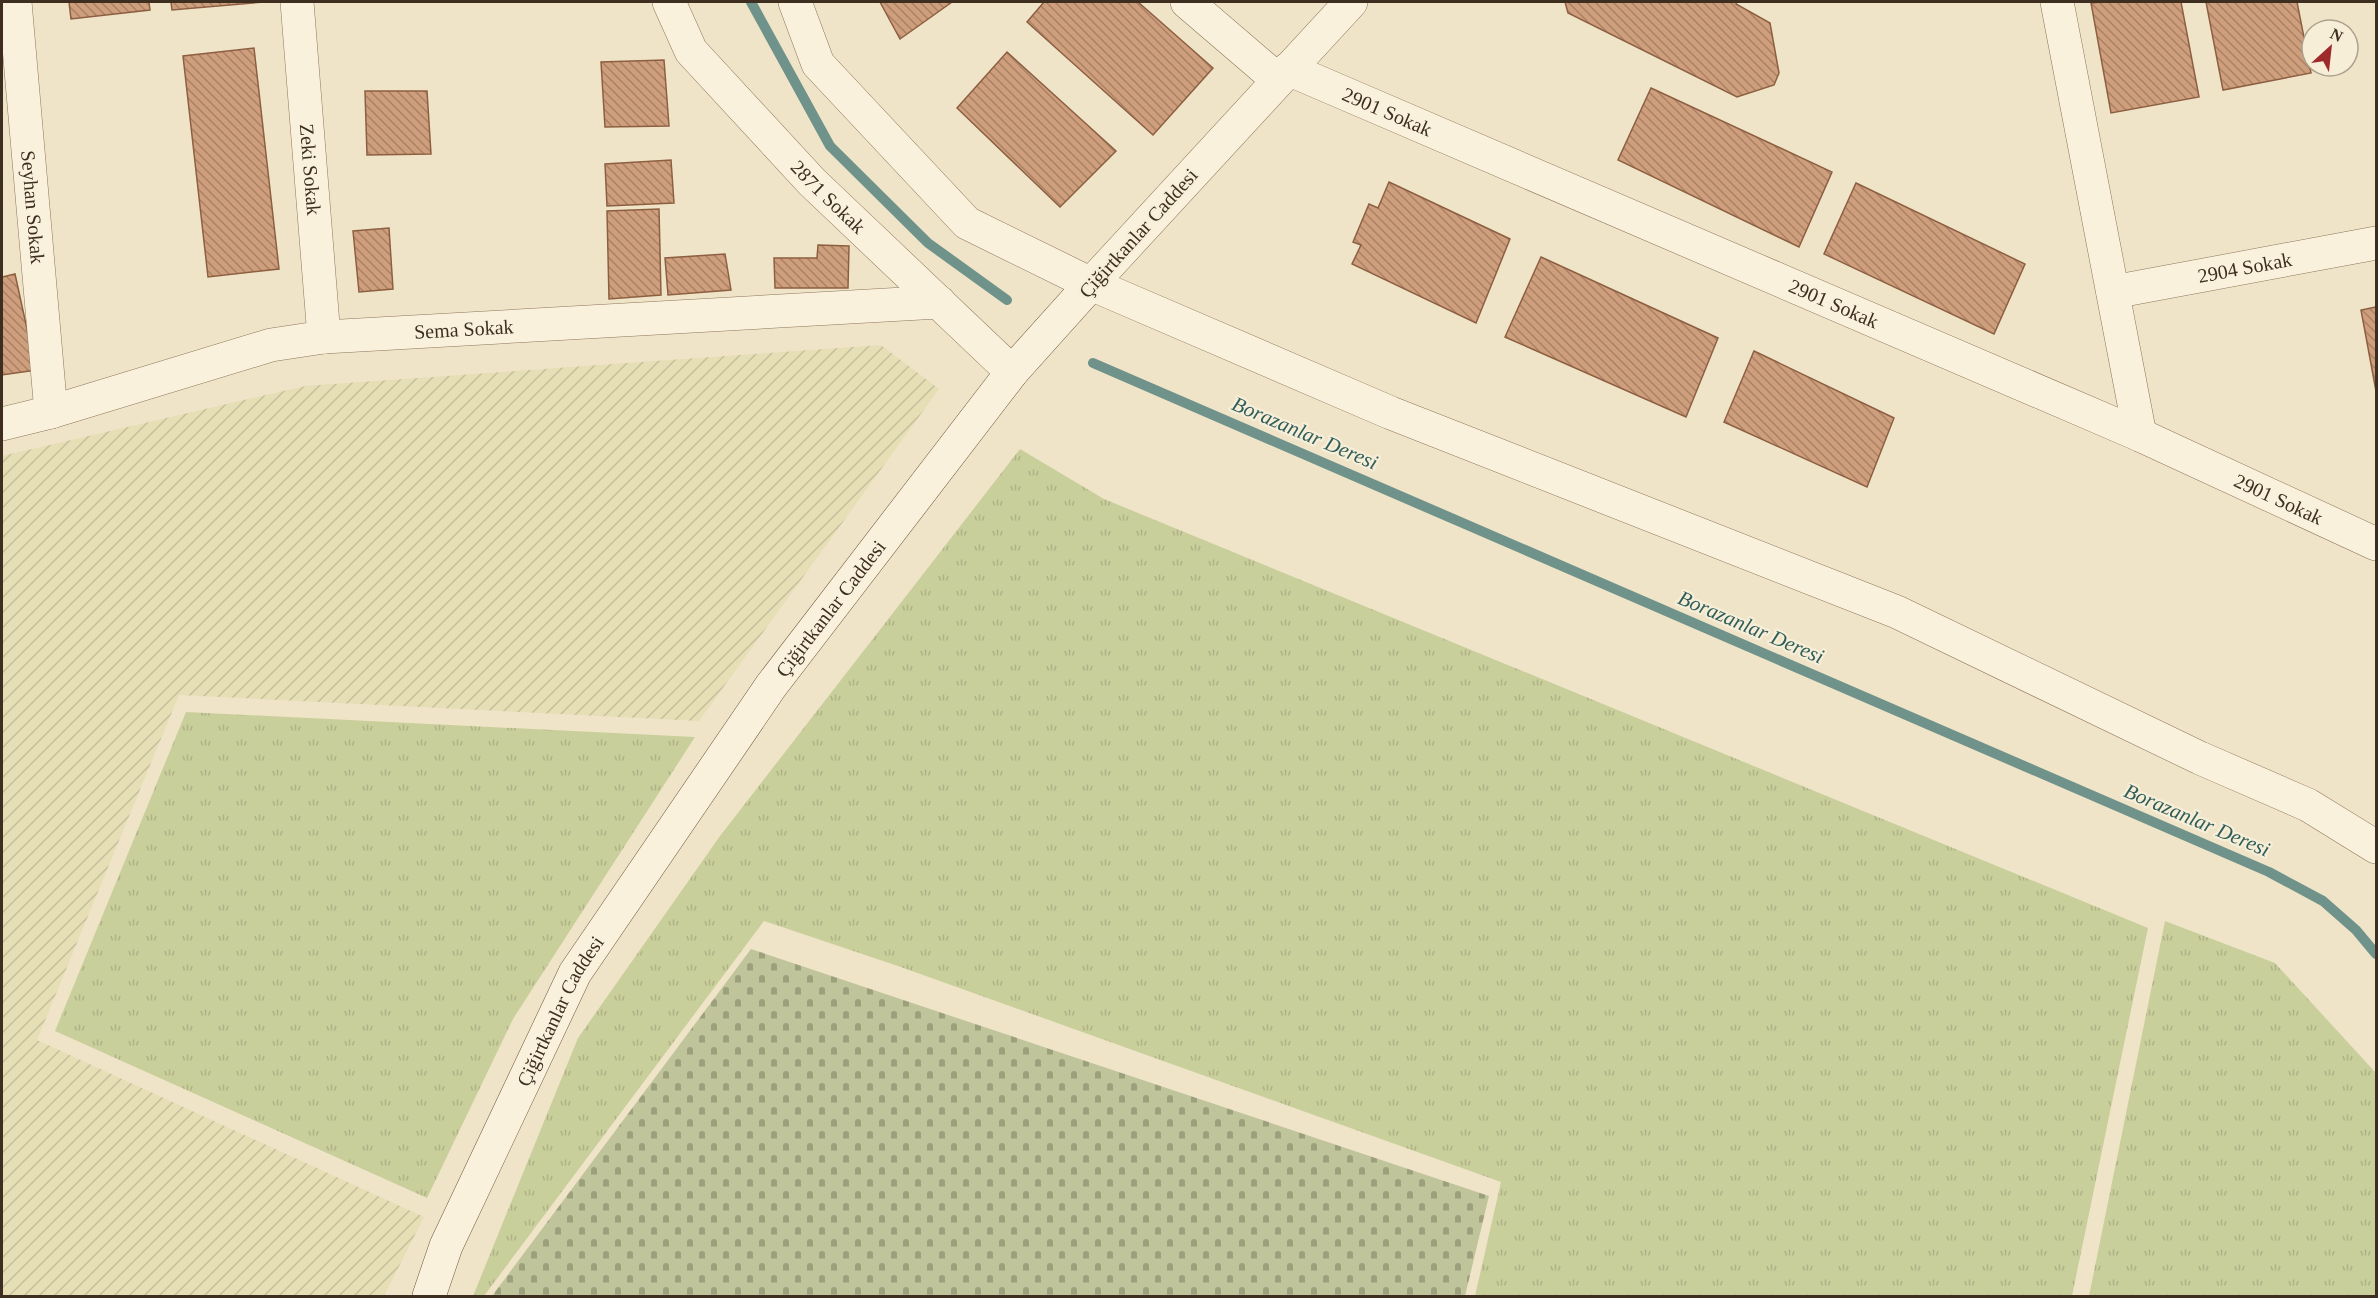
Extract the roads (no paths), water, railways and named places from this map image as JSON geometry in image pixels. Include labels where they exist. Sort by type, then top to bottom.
[{"type":"street","name":"Seyhan Sokak","points":[[15,2],[51,412]]},
{"type":"street","name":"Zeki Sokak","points":[[297,2],[324,337]]},
{"type":"street","name":"2871 Sokak","points":[[669,2],[691,51],[812,182],[1012,372]]},
{"type":"street","points":[[795,2],[818,64],[968,223],[1091,284],[1391,413],[1897,612],[2200,758],[2308,805],[2376,847]]},
{"type":"street","name":"2901 Sokak","points":[[1187,2],[1283,74],[2140,435],[2376,544]]},
{"type":"street","name":"Çiğirtkanlar Caddesi","points":[[429,1296],[446,1246],[575,973],[771,686],[1012,372],[1351,2]]},
{"type":"street","points":[[2057,2],[2140,435]]},
{"type":"street","name":"2904 Sokak","points":[[2113,292],[2376,243]]},
{"type":"street","name":"Sema Sokak","points":[[2,423],[51,412],[271,345],[324,337],[939,302]]},
{"type":"waterway","name":"Borazanlar Deresi","points":[[751,2],[830,146],[928,243],[1007,300]]},
{"type":"waterway","name":"Borazanlar Deresi","points":[[1093,363],[2269,872],[2323,901],[2356,930],[2376,954]]}]
